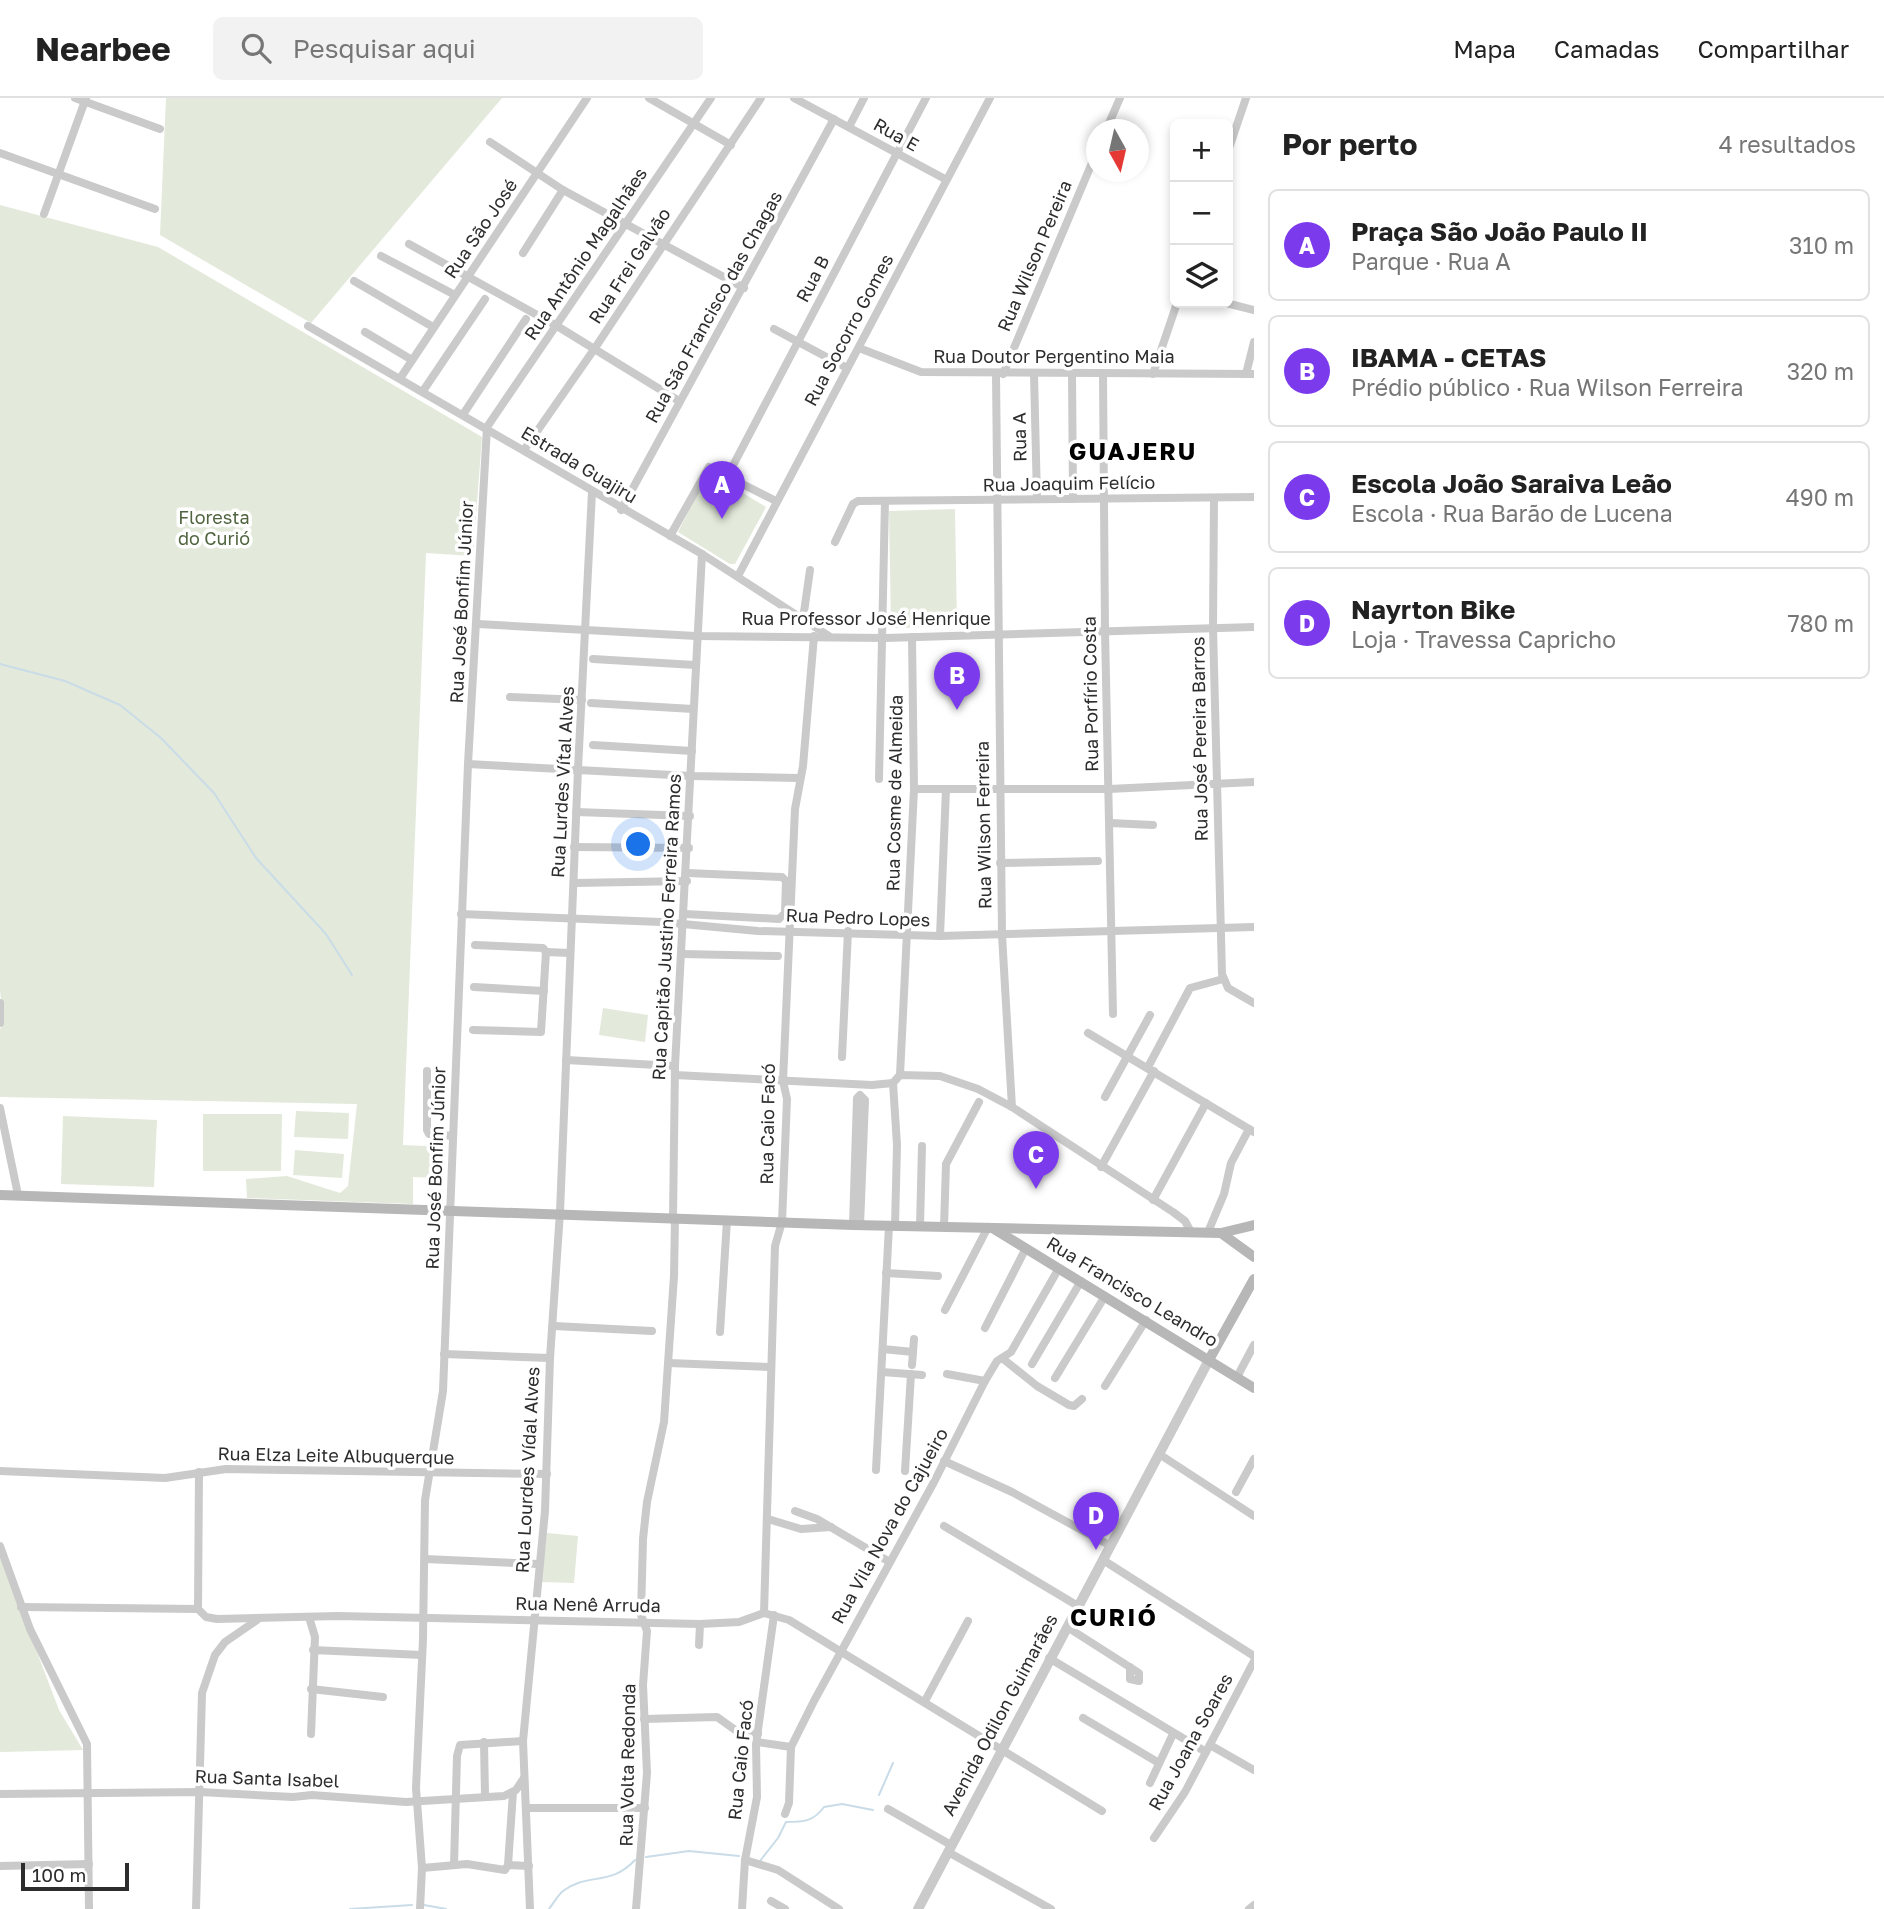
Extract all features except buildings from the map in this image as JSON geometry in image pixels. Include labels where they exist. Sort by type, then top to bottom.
[{"type":"main road","points":[[0,1195],[560,1212],[919,1227],[1221,1233],[1254,1225]]},
{"type":"main road","name":"Rua Francisco Leandro","points":[[989,1227],[1254,1388]]},
{"type":"main road","points":[[1022,1246],[1014,1231],[1028,1229]]},
{"type":"main road","points":[[1221,1233],[1254,1257]]},
{"type":"main road","name":"Avenida Odilon Guimarães","points":[[1210,1359],[1254,1279]]},
{"type":"street","points":[[75,98],[160,129]]},
{"type":"street","name":"Rua São José","points":[[401,377],[465,276],[587,98]]},
{"type":"street","points":[[649,98],[731,145]]},
{"type":"street","name":"Rua Antônio Magalhães","points":[[487,427],[558,326],[710,98]]},
{"type":"street","name":"Rua Frei Galvão","points":[[524,450],[761,98]]},
{"type":"street","points":[[849,127],[864,98]]},
{"type":"street","name":"Rua B","points":[[728,475],[926,98]]},
{"type":"street","name":"Rua Socorro Gomes","points":[[738,576],[990,98]]},
{"type":"street","points":[[1111,119],[1120,98]]},
{"type":"street","points":[[1233,136],[1246,98]]},
{"type":"street","name":"Rua E","points":[[798,99],[945,179]]},
{"type":"street","points":[[44,214],[86,100]]},
{"type":"street","name":"Rua São Francisco das Chagas","points":[[621,510],[679,401],[744,289],[834,119]]},
{"type":"street","points":[[490,142],[564,190],[744,289]]},
{"type":"street","points":[[0,152],[155,209]]},
{"type":"street","name":"Rua Wilson Pereira","points":[[999,374],[1086,176]]},
{"type":"street","points":[[523,253],[564,190]]},
{"type":"street","points":[[409,244],[558,326],[679,401]]},
{"type":"street","points":[[381,256],[455,295]]},
{"type":"street","points":[[354,281],[433,327]]},
{"type":"street","points":[[423,391],[485,299]]},
{"type":"street","points":[[1233,305],[1254,310]]},
{"type":"street","points":[[1153,374],[1175,308]]},
{"type":"street","points":[[464,413],[526,319]]},
{"type":"street","name":"Estrada Guajiru","points":[[308,326],[464,413],[621,510],[702,554],[829,636]]},
{"type":"street","points":[[774,329],[847,368]]},
{"type":"street","points":[[365,332],[412,360]]},
{"type":"street","points":[[1250,374],[1254,342]]},
{"type":"street","name":"Rua Doutor Pergentino Maia","points":[[859,348],[921,372],[1250,374]]},
{"type":"street","points":[[1072,373],[1073,499]]},
{"type":"street","name":"Rua Wilson Ferreira","points":[[999,374],[1000,863],[1012,1107]]},
{"type":"street","name":"Rua A","points":[[1034,374],[1037,499]]},
{"type":"street","name":"Rua Porfírio Costa","points":[[1103,374],[1113,1014]]},
{"type":"street","name":"Rua José Bonfim Júnior","points":[[420,1909],[422,1868],[418,1802],[425,1500],[443,1391],[461,914],[487,427]]},
{"type":"street","points":[[670,536],[706,469],[710,467],[776,501]]},
{"type":"street","name":"Rua Lurdes Vítal Alves","points":[[566,1074],[578,769],[587,701],[586,629],[593,492]]},
{"type":"street","name":"Rua Joaquim Felício","points":[[835,542],[853,504],[858,501],[1254,497]]},
{"type":"street","name":"Rua José Pereira Barros","points":[[1214,498],[1213,628],[1223,979]]},
{"type":"street","points":[[879,779],[885,638],[885,501]]},
{"type":"street","name":"Rua Capitão Justino Ferreira Ramos","points":[[645,1621],[641,1615],[646,1502],[662,1443],[669,1363],[675,1070],[689,848],[696,636],[702,554]]},
{"type":"street","points":[[803,620],[810,570]]},
{"type":"street","name":"Rua Professor José Henrique","points":[[478,624],[696,636],[885,638],[1254,627]]},
{"type":"street","name":"Rua Caio Facó","points":[[764,1613],[775,1247],[782,1222],[786,1099],[783,1081],[789,930],[799,778],[804,759],[814,636]]},
{"type":"street","name":"Rua Cosme de Almeida","points":[[900,1075],[914,789],[912,637]]},
{"type":"street","points":[[593,659],[695,665]]},
{"type":"street","points":[[510,697],[693,709]]},
{"type":"street","points":[[593,745],[692,751]]},
{"type":"street","points":[[468,764],[691,776],[799,778]]},
{"type":"street","points":[[914,789],[1109,789],[1254,782]]},
{"type":"street","points":[[940,936],[946,789]]},
{"type":"street","points":[[576,812],[690,816]]},
{"type":"street","points":[[1110,823],[1153,825]]},
{"type":"street","points":[[574,847],[689,848]]},
{"type":"street","points":[[1000,863],[1098,861]]},
{"type":"street","points":[[574,883],[687,877],[782,877],[786,881],[785,913],[779,919],[685,914]]},
{"type":"street","name":"Rua Pedro Lopes","points":[[461,914],[571,918],[758,931],[848,931],[940,936],[1254,927]]},
{"type":"street","points":[[842,1057],[848,931]]},
{"type":"street","points":[[475,945],[543,948],[546,952],[570,953]]},
{"type":"street","points":[[473,1030],[541,1032],[546,952]]},
{"type":"street","points":[[682,954],[778,956]]},
{"type":"street","points":[[1101,1167],[1191,988],[1223,979],[1228,988],[1254,1003]]},
{"type":"street","points":[[474,987],[544,990]]},
{"type":"street","points":[[0,1003],[0,1023]]},
{"type":"street","points":[[1105,1097],[1150,1015]]},
{"type":"street","points":[[1088,1033],[1251,1131],[1231,1163],[1224,1194],[1208,1232]]},
{"type":"street","points":[[566,1059],[783,1081],[893,1083]]},
{"type":"street","points":[[427,1071],[427,1130],[429,1134],[453,1136]]},
{"type":"street","name":"Rua Lourdes Vídal Alves","points":[[530,1909],[523,1741],[547,1474],[550,1358],[554,1326],[566,1074]]},
{"type":"street","points":[[876,1470],[886,1273],[897,1145],[893,1083],[900,1075],[953,1079],[1012,1107],[1185,1222],[1191,1232]]},
{"type":"street","points":[[856,1225],[857,1098],[860,1095],[865,1100],[858,1170]]},
{"type":"street","points":[[944,1227],[946,1164],[979,1102]]},
{"type":"street","points":[[1153,1200],[1206,1103]]},
{"type":"street","points":[[0,1108],[18,1195]]},
{"type":"street","points":[[919,1227],[922,1146]]},
{"type":"street","points":[[720,1332],[727,1220]]},
{"type":"street","points":[[945,1310],[989,1227]]},
{"type":"street","points":[[985,1328],[1022,1246]]},
{"type":"street","name":"Rua Vila Nova do Cajueiro","points":[[785,1814],[789,1803],[792,1748],[840,1650],[985,1381],[1011,1352],[1059,1268]]},
{"type":"street","points":[[886,1273],[937,1276]]},
{"type":"street","points":[[1032,1364],[1081,1281]]},
{"type":"street","points":[[1055,1378],[1105,1296]]},
{"type":"street","points":[[1105,1386],[1146,1320]]},
{"type":"street","points":[[554,1326],[652,1331]]},
{"type":"street","points":[[905,1471],[914,1339]]},
{"type":"street","points":[[1237,1377],[1254,1345]]},
{"type":"street","points":[[883,1349],[913,1352]]},
{"type":"street","points":[[444,1354],[550,1358]]},
{"type":"street","points":[[1002,1359],[1037,1386],[1069,1405],[1074,1406],[1082,1399]]},
{"type":"street","name":"Avenida Odilon Guimarães","points":[[918,1909],[1210,1359]]},
{"type":"street","points":[[669,1363],[771,1367]]},
{"type":"street","points":[[881,1372],[911,1369],[922,1375]]},
{"type":"street","points":[[947,1374],[985,1381]]},
{"type":"street","points":[[1159,1454],[1254,1516]]},
{"type":"street","points":[[1236,1492],[1254,1459]]},
{"type":"street","points":[[944,1461],[1012,1492],[1111,1546]]},
{"type":"street","name":"Rua Elza Leite Albuquerque","points":[[0,1471],[166,1478],[226,1469],[547,1474]]},
{"type":"street","points":[[198,1609],[199,1472]]},
{"type":"street","points":[[795,1511],[831,1527],[888,1562]]},
{"type":"street","points":[[768,1519],[801,1529],[831,1527]]},
{"type":"street","points":[[944,1526],[1078,1606]]},
{"type":"street","points":[[0,1546],[21,1607],[87,1744],[89,1909]]},
{"type":"street","points":[[425,1559],[539,1564]]},
{"type":"street","points":[[1103,1560],[1254,1658]]},
{"type":"street","name":"Rua Nenê Arruda","points":[[21,1607],[198,1609],[212,1619],[423,1617],[700,1623],[739,1622],[764,1613],[774,1615],[840,1650],[1102,1811]]},
{"type":"street","name":"Rua Caio Facó","points":[[742,1909],[745,1860],[757,1797],[757,1738],[774,1615]]},
{"type":"street","points":[[309,1617],[314,1632],[311,1734]]},
{"type":"street","points":[[196,1909],[200,1712],[210,1667],[225,1642],[259,1619]]},
{"type":"street","name":"Rua Volta Redonda","points":[[636,1909],[645,1808],[645,1621]]},
{"type":"street","points":[[925,1702],[968,1621]]},
{"type":"street","points":[[699,1645],[700,1623]]},
{"type":"street","points":[[1067,1627],[1130,1667]]},
{"type":"street","points":[[313,1650],[422,1655]]},
{"type":"street","points":[[1049,1658],[1173,1734],[1254,1770]]},
{"type":"street","name":"Rua Joana Soares","points":[[1154,1838],[1208,1749],[1254,1658]]},
{"type":"street","points":[[311,1689],[383,1697]]},
{"type":"street","points":[[644,1719],[717,1717],[738,1731],[792,1748]]},
{"type":"street","points":[[1083,1718],[1159,1763]]},
{"type":"street","points":[[1150,1783],[1173,1734]]},
{"type":"street","points":[[454,1865],[458,1749],[463,1743],[523,1741]]},
{"type":"street","points":[[484,1742],[485,1796]]},
{"type":"street","points":[[508,1865],[513,1792],[524,1778]]},
{"type":"street","name":"Rua Santa Isabel","points":[[0,1794],[89,1791],[200,1792],[418,1802],[513,1792]]},
{"type":"street","points":[[527,1808],[645,1808]]},
{"type":"street","points":[[888,1809],[1051,1909]]},
{"type":"street","points":[[745,1860],[778,1870],[839,1909]]},
{"type":"street","points":[[0,1866],[89,1864]]},
{"type":"street","points":[[422,1868],[454,1865],[501,1870],[508,1865],[529,1866]]},
{"type":"street","points":[[771,1902],[785,1909]]},
{"type":"street","points":[[1249,1909],[1254,1905]]},
{"type":"green space","points":[[166,98],[502,98],[311,323],[160,235]]},
{"type":"green space","name":"Floresta do Curió","points":[[0,205],[158,247],[482,437],[473,556],[426,553],[403,1145],[446,1147],[441,1178],[413,1177],[413,1204],[247,1198],[246,1179],[287,1176],[340,1193],[348,1186],[357,1104],[0,1097],[0,1029],[4,1023],[0,991]]},
{"type":"green space","points":[[711,474],[766,507],[735,564],[730,564],[678,532],[705,479]]},
{"type":"green space","points":[[955,509],[957,627],[891,628],[889,511]]},
{"type":"green space","points":[[603,1008],[648,1015],[645,1042],[599,1035]]},
{"type":"green space","points":[[296,1111],[349,1113],[348,1139],[294,1137]]},
{"type":"green space","points":[[203,1114],[282,1114],[281,1171],[203,1171]]},
{"type":"green space","points":[[63,1116],[157,1120],[154,1187],[61,1184]]},
{"type":"green space","points":[[295,1150],[344,1154],[342,1178],[293,1175]]},
{"type":"green space","points":[[547,1533],[578,1536],[574,1583],[541,1582]]},
{"type":"green space","points":[[0,1555],[59,1710],[83,1750],[0,1752]]},
{"type":"waterway","points":[[0,664],[65,681],[120,705],[161,738],[214,793],[256,858],[326,934],[352,975]]},
{"type":"waterway","points":[[879,1795],[893,1763]]},
{"type":"waterway","points":[[760,1861],[778,1838],[786,1822],[807,1820],[816,1816],[824,1807],[842,1804],[873,1810]]},
{"type":"waterway","points":[[646,1857],[689,1851],[739,1856]]},
{"type":"waterway","points":[[549,1909],[561,1893],[572,1885],[617,1874],[635,1860]]},
{"type":"waterway","points":[[350,1909],[412,1905]]},
{"type":"waterway","points":[[424,1905],[446,1909]]},
{"type":"place","name":"Praça São João Paulo II","points":[[722,519]]},
{"type":"place","name":"IBAMA - CETAS","points":[[957,710]]},
{"type":"place","name":"Escola João Saraiva Leão","points":[[1036,1189]]},
{"type":"place","name":"Nayrton Bike","points":[[1096,1550]]},
{"type":"district","name":"GUAJERU","points":[[1133,452]]},
{"type":"district","name":"CURIÓ","points":[[1114,1618]]}]
